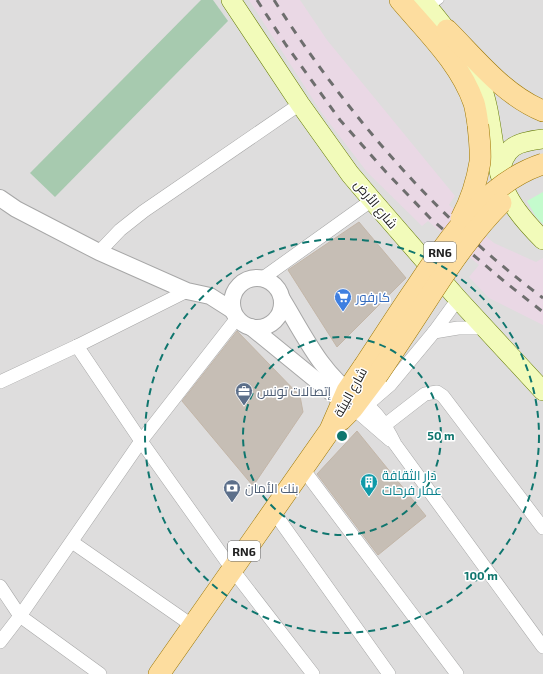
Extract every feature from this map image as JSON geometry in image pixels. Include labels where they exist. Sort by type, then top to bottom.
[{"type":"main road","name":"شارع الأرض","points":[[231,0],[300,104],[350,174],[458,299],[543,391]]},
{"type":"main road","points":[[400,0],[457,69],[474,104],[478,125],[480,163],[470,198],[453,234]]},
{"type":"main road","points":[[430,3],[480,81],[487,103],[500,174],[506,192],[519,214],[543,240]]},
{"type":"main road","points":[[447,30],[516,97],[543,111]]},
{"type":"main road","points":[[500,174],[505,156],[510,149],[531,141],[543,140]]},
{"type":"main road","name":"شارع البيئة","points":[[303,469],[330,430],[355,403],[370,371],[429,268],[453,234],[474,210],[514,177],[543,164]]},
{"type":"main road","name":"شارع البيئة","points":[[370,371],[487,217],[503,201],[520,188],[543,178]]},
{"type":"main road","name":"RN6","points":[[159,674],[303,469]]},
{"type":"street","points":[[99,252],[120,230],[144,211],[300,104]]},
{"type":"street","points":[[0,198],[16,209],[99,252],[187,291],[210,296],[234,314],[240,322],[251,327],[355,403],[373,410],[385,425],[394,444]]},
{"type":"street","points":[[263,278],[372,200]]},
{"type":"street","points":[[210,296],[250,278],[263,278],[272,282],[279,290],[282,299],[322,364],[355,403],[394,444],[543,647]]},
{"type":"street","points":[[0,642],[72,542],[141,441],[234,314],[232,296],[239,284]]},
{"type":"street","points":[[0,382],[78,346],[187,291]]},
{"type":"street","points":[[251,327],[261,328],[270,324],[277,318],[282,309],[282,299]]},
{"type":"street","points":[[355,403],[390,385],[434,332],[458,299]]},
{"type":"street","points":[[434,332],[458,328],[485,328]]},
{"type":"street","points":[[78,346],[141,441],[232,569],[310,673]]},
{"type":"street","points":[[385,425],[425,394],[437,392],[443,396],[543,528]]},
{"type":"street","points":[[303,469],[456,674]]},
{"type":"street","points":[[273,511],[389,674]]},
{"type":"street","points":[[72,542],[193,626]]},
{"type":"street","points":[[0,586],[20,616],[100,674]]},
{"type":"shaded area","points":[[0,0],[543,0],[543,674],[0,674]]},
{"type":"shaded area","points":[[249,0],[300,0],[327,40],[455,196],[449,205],[494,243],[536,262],[543,258],[543,325],[489,298],[469,277],[479,265],[428,221],[422,226],[367,172],[321,112]]},
{"type":"green space","points":[[201,0],[213,0],[228,21],[55,197],[30,173]]},
{"type":"green space","points":[[543,192],[543,224],[536,217],[527,201]]},
{"type":"building","name":"كارفور","points":[[359,222],[406,278],[337,347],[288,270]]},
{"type":"building","name":"إتصالات تونس","points":[[237,331],[300,396],[303,412],[253,486],[182,401]]},
{"type":"building","name":"دار الثقافة عمار فرحات","points":[[357,431],[426,516],[378,555],[317,474]]},
{"type":"railway","points":[[257,0],[286,45],[340,120],[386,172],[431,219],[543,312]]},
{"type":"railway","points":[[274,0],[331,83],[395,161],[466,234],[543,298]]},
{"type":"place","name":"كارفور","points":[[343,312]]},
{"type":"place","name":"إتصالات تونس","points":[[244,406]]},
{"type":"place","name":"دار الثقافة عمار فرحات","points":[[369,497]]},
{"type":"place","name":"بنك الأمان","points":[[232,503]]}]
